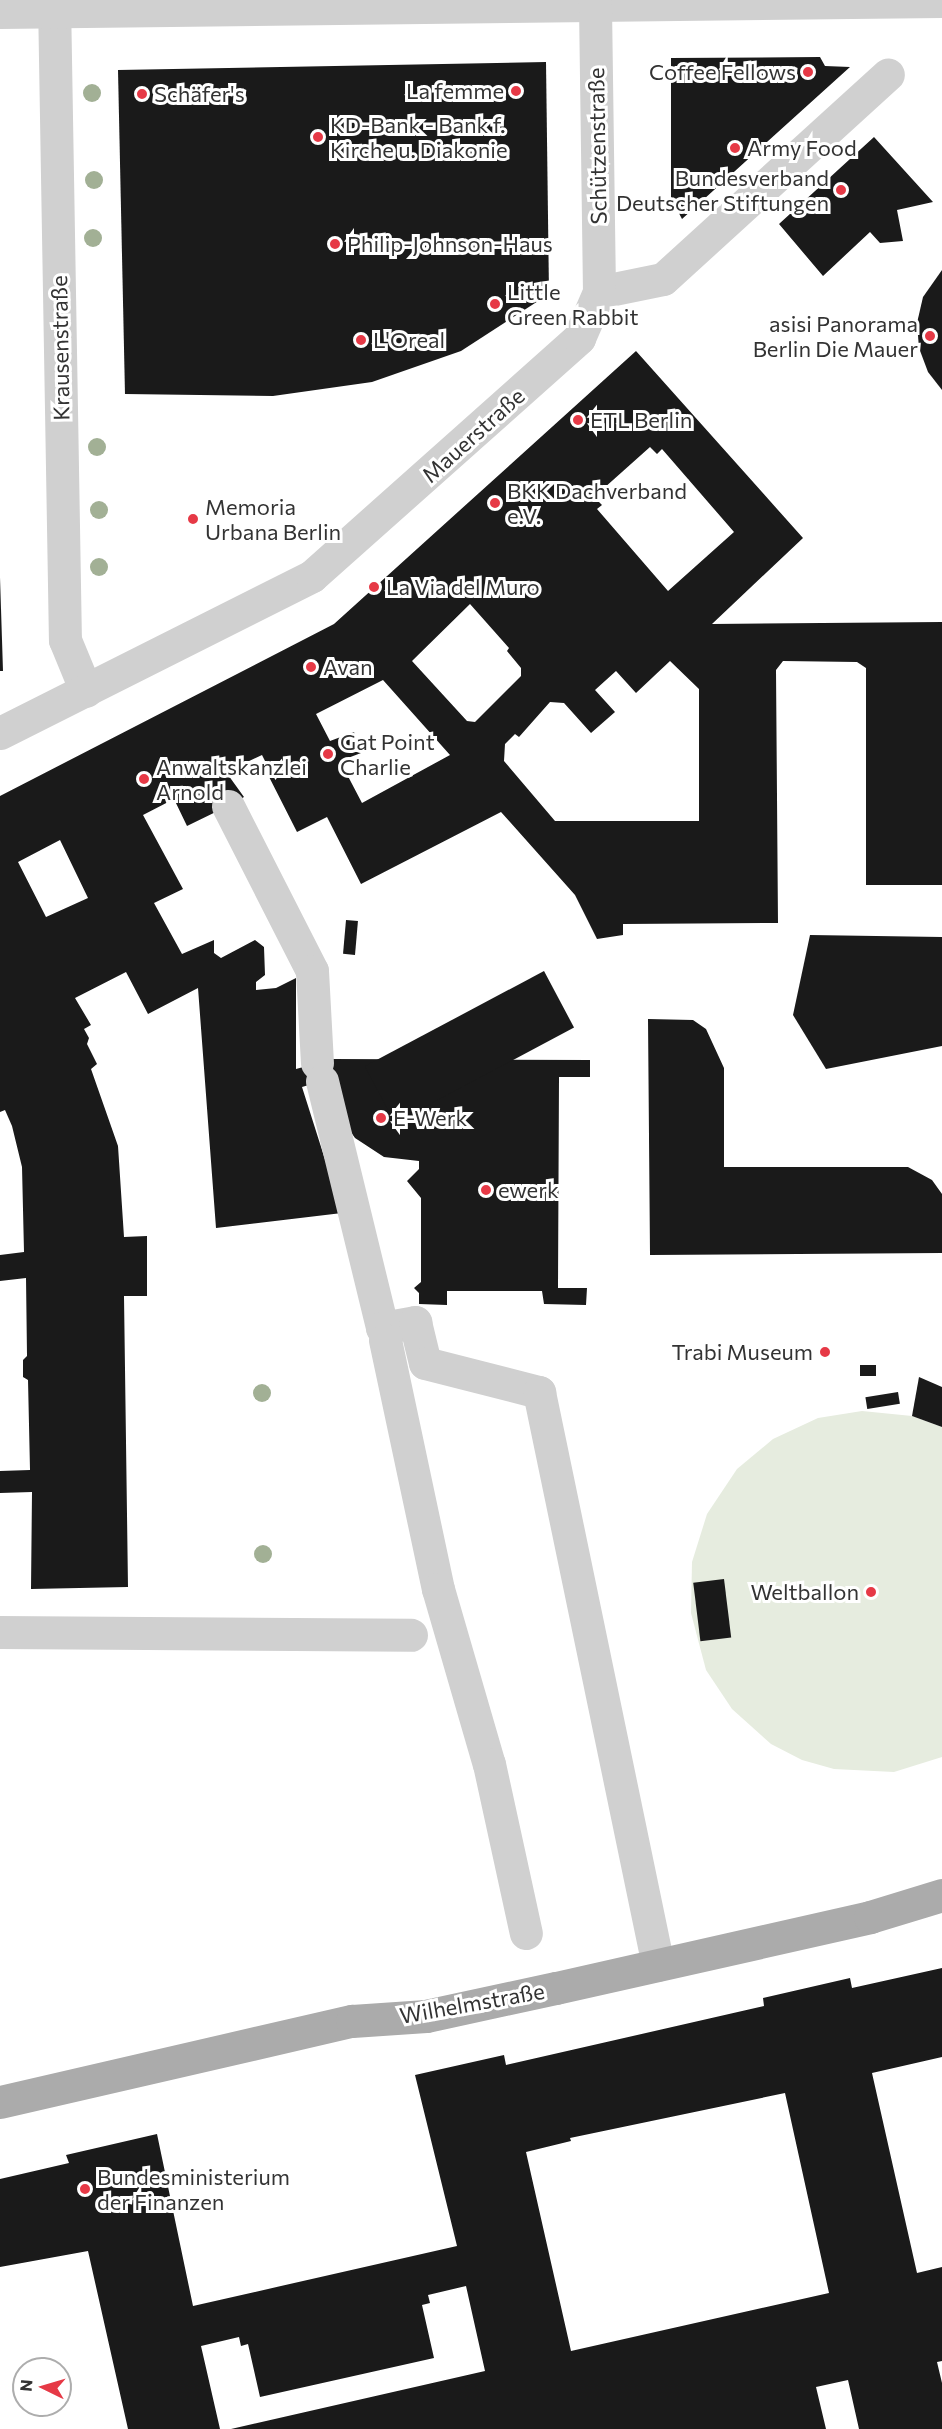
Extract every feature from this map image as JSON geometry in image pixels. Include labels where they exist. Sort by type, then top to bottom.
[{"type":"main road","name":"Wilhelmstraße","points":[[0,2102],[352,2021],[426,2016],[870,1917],[942,1895]]},
{"type":"street","points":[[0,12],[54,5],[942,1]]},
{"type":"street","name":"Schützenstraße","points":[[595,2],[599,292]]},
{"type":"street","name":"Krausenstraße","points":[[54,5],[65,640],[86,691]]},
{"type":"street","points":[[599,292],[663,279],[888,74]]},
{"type":"street","name":"Mauerstraße","points":[[0,734],[284,592],[333,561],[567,351],[588,324],[599,292]]},
{"type":"street","points":[[228,806],[312,972],[320,1072],[382,1328],[415,1322],[425,1363],[539,1392],[658,1965]]},
{"type":"street","points":[[385,1340],[438,1589],[489,1764],[526,1933]]},
{"type":"street","points":[[0,1632],[411,1635]]},
{"type":"shaded area","points":[[862,1411],[912,1416],[942,1427],[942,1757],[894,1772],[834,1769],[802,1760],[771,1744],[732,1709],[706,1670],[691,1613],[692,1562],[707,1514],[737,1469],[773,1439],[818,1418]]},
{"type":"building","points":[[820,57],[825,66],[850,67],[682,219],[671,198],[671,58]]},
{"type":"building","name":"Philip-Johnson-Haus","points":[[546,62],[549,294],[461,351],[372,382],[273,396],[125,394],[118,70]]},
{"type":"building","points":[[874,137],[933,202],[897,210],[903,241],[880,243],[870,232],[823,276],[779,224]]},
{"type":"building","name":"asisi Panorama Berlin Die Mauer","points":[[942,270],[942,390],[928,372],[919,348],[917,323],[923,297]]},
{"type":"building","points":[[636,351],[803,538],[712,624],[942,622],[942,885],[866,885],[866,668],[857,662],[783,661],[776,670],[778,923],[623,924],[623,935],[597,939],[575,895],[501,812],[361,884],[327,817],[297,832],[263,765],[266,763],[262,755],[226,772],[244,797],[228,806],[187,826],[174,799],[143,815],[183,889],[154,903],[182,954],[214,940],[214,953],[221,958],[255,940],[264,947],[265,975],[256,982],[256,990],[276,988],[296,978],[296,1069],[333,1059],[590,1060],[590,1077],[559,1077],[558,1288],[587,1288],[586,1305],[544,1304],[542,1291],[447,1291],[447,1305],[419,1304],[419,1293],[414,1288],[421,1282],[421,1198],[407,1181],[419,1169],[419,1161],[384,1157],[355,1138],[346,1125],[336,1077],[302,1087],[342,1213],[216,1228],[198,988],[148,1014],[126,972],[75,998],[91,1025],[84,1029],[89,1038],[87,1044],[97,1064],[91,1069],[118,1146],[124,1237],[147,1236],[147,1296],[124,1296],[128,1587],[31,1589],[32,1492],[0,1493],[0,1471],[30,1470],[28,1380],[23,1377],[23,1360],[27,1356],[26,1278],[0,1281],[0,1255],[24,1252],[22,1167],[12,1126],[5,1110],[0,1112],[0,796],[334,624]],"holes":[[[650,447],[657,454],[662,449],[734,532],[668,591],[597,509],[602,505],[594,497]],[[470,604],[509,648],[507,651],[521,668],[521,676],[475,722],[467,721],[412,661]],[[670,661],[699,689],[699,821],[555,821],[504,761],[505,744],[515,734],[519,737],[550,702],[564,703],[591,733],[615,712],[595,690],[616,671],[636,693]],[[383,680],[450,755],[362,803],[340,761],[361,753],[354,732],[330,741],[316,714]],[[60,840],[88,898],[46,917],[18,862]],[[398,1077],[415,1077],[421,1085],[421,1101],[405,1101],[397,1091]]]},
{"type":"building","points":[[0,578],[3,671],[0,671]]},
{"type":"building","points":[[346,920],[358,921],[355,955],[343,954]]},
{"type":"building","points":[[810,935],[942,937],[942,1046],[826,1069],[793,1015]]},
{"type":"building","points":[[544,971],[574,1028],[395,1123],[365,1066]]},
{"type":"building","points":[[648,1019],[693,1020],[706,1029],[724,1068],[724,1167],[908,1167],[932,1180],[942,1194],[942,1253],[650,1255]]},
{"type":"building","points":[[860,1365],[876,1365],[876,1376],[860,1376]]},
{"type":"building","points":[[919,1377],[942,1387],[942,1427],[912,1416]]},
{"type":"building","points":[[898,1392],[900,1404],[867,1409],[865,1397]]},
{"type":"building","points":[[724,1579],[731,1638],[700,1641],[693,1583]]},
{"type":"building","name":"Bundesministerium der Finanzen","points":[[942,1968],[942,2057],[872,2073],[917,2273],[942,2267],[942,2361],[937,2362],[942,2383],[942,2429],[859,2429],[848,2380],[816,2387],[826,2429],[231,2429],[485,2371],[466,2286],[428,2295],[430,2303],[422,2305],[434,2358],[260,2397],[248,2344],[241,2346],[239,2337],[201,2346],[220,2429],[128,2429],[88,2251],[0,2267],[0,2179],[69,2163],[66,2155],[157,2134],[193,2306],[457,2246],[415,2075],[504,2055],[506,2065],[764,2006],[763,1998],[850,1978],[852,1988]],"holes":[[[785,2093],[829,2293],[571,2351],[526,2152],[571,2141],[570,2138]]]},
{"type":"place","name":"Coffee Fellows","points":[[808,72]]},
{"type":"place","name":"La femme","points":[[516,91]]},
{"type":"place","name":"Schäfer's","points":[[142,94]]},
{"type":"place","name":"KD-Bank - Bank f. Kirche u. Diakonie","points":[[318,137]]},
{"type":"place","name":"Army Food","points":[[735,148]]},
{"type":"place","name":"Bundesverband Deutscher Stiftungen","points":[[841,190]]},
{"type":"place","name":"Philip-Johnson-Haus","points":[[335,244]]},
{"type":"place","name":"Little Green Rabbit","points":[[495,304]]},
{"type":"place","name":"asisi Panorama Berlin Die Mauer","points":[[930,336]]},
{"type":"place","name":"L'Oreal","points":[[361,340]]},
{"type":"place","name":"ETL Berlin","points":[[578,420]]},
{"type":"place","name":"BKK Dachverband e.V.","points":[[495,503]]},
{"type":"place","name":"Memoria Urbana Berlin","points":[[193,519]]},
{"type":"place","name":"La Via del Muro","points":[[374,587]]},
{"type":"place","name":"Avan","points":[[311,667]]},
{"type":"place","name":"Gat Point Charlie","points":[[328,754]]},
{"type":"place","name":"Anwaltskanzlei Arnold","points":[[144,779]]},
{"type":"place","name":"E-Werk","points":[[381,1118]]},
{"type":"place","name":"ewerk","points":[[486,1190]]},
{"type":"place","name":"Trabi Museum","points":[[825,1352]]},
{"type":"place","name":"Weltballon","points":[[871,1592]]},
{"type":"place","name":"Bundesministerium der Finanzen","points":[[85,2189]]}]
